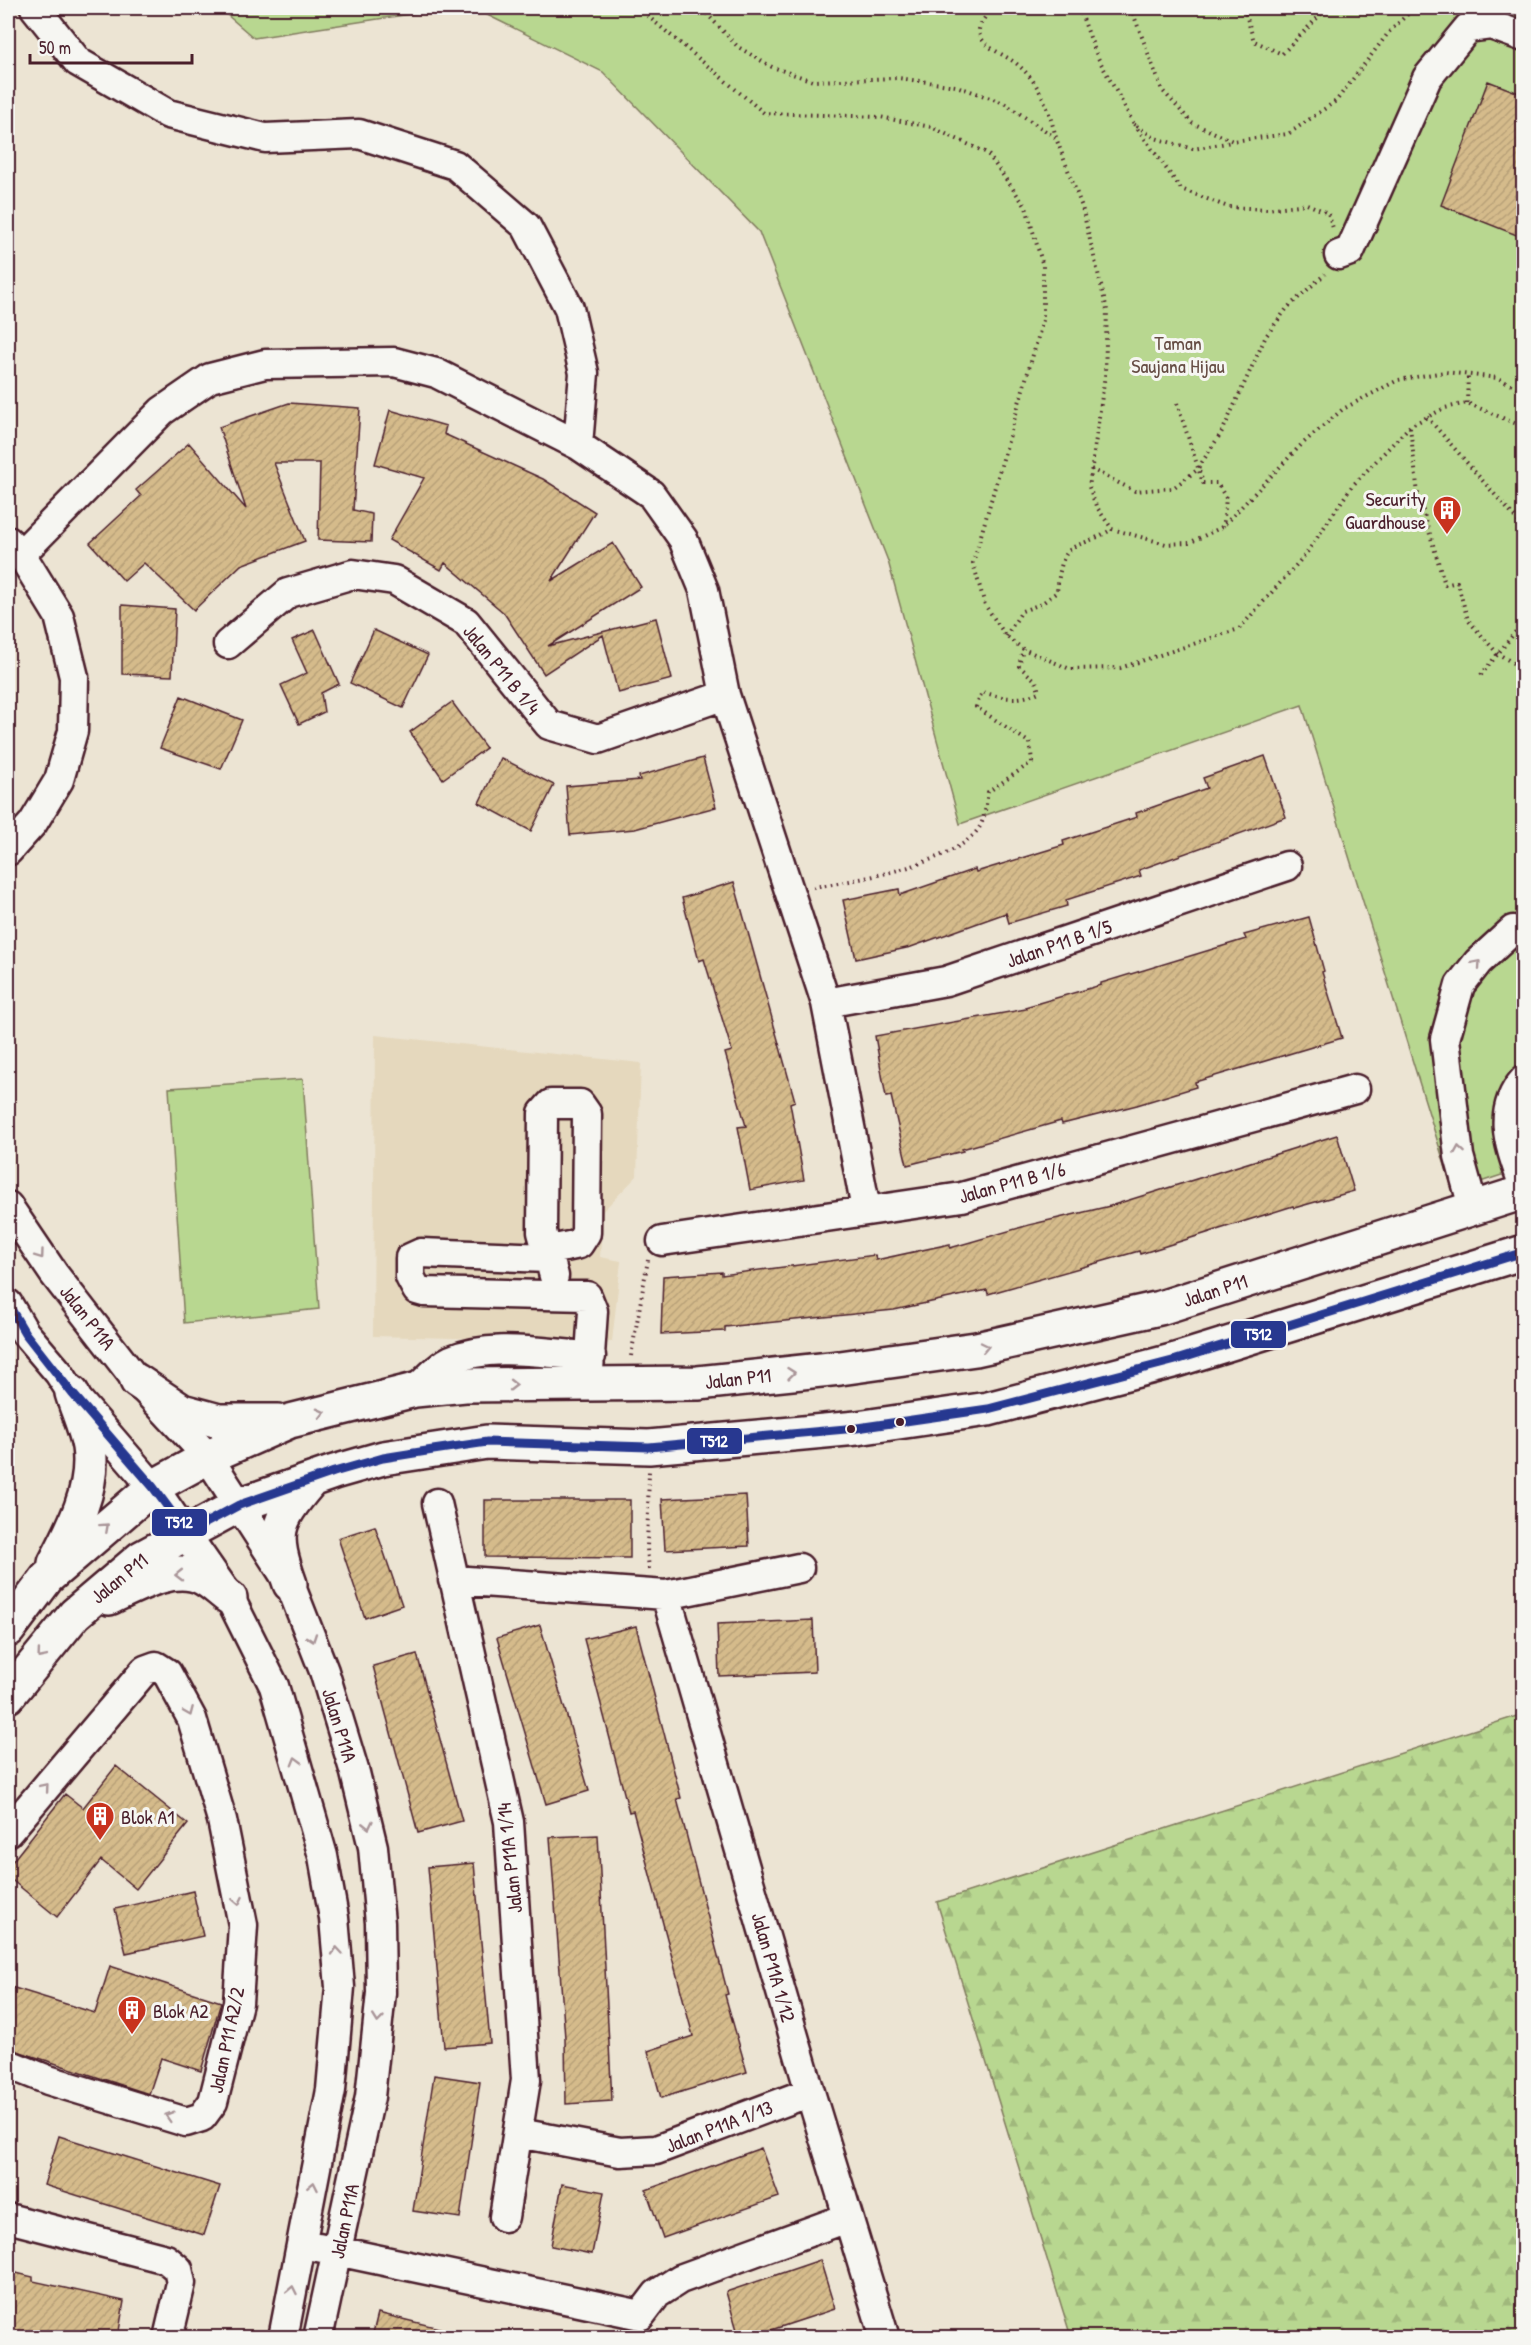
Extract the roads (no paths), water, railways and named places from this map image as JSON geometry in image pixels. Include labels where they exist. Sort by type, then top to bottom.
[{"type":"main road","name":"Jalan P11","points":[[8,1630],[47,1578],[153,1487],[208,1457],[290,1421],[415,1390],[589,1370],[698,1383],[840,1368],[976,1349],[1160,1308],[1524,1192]]},
{"type":"main road","name":"Jalan P11","points":[[8,1696],[75,1614],[141,1558],[239,1505],[383,1458],[487,1442],[649,1447],[856,1428],[988,1409],[1176,1360],[1524,1252]]},
{"type":"main road","points":[[137,1381],[182,1411],[219,1421],[290,1421]]},
{"type":"main road","points":[[47,1578],[73,1528],[86,1491],[89,1448],[72,1393]]},
{"type":"main road","points":[[290,1584],[278,1533],[285,1512],[309,1483]]},
{"type":"main road","points":[[75,1614],[141,1583],[177,1573],[202,1577],[230,1598]]},
{"type":"street","points":[[35,8],[78,62],[168,114],[265,138],[359,135],[455,165],[526,226],[570,308],[584,373],[578,445]]},
{"type":"street","points":[[1339,255],[1350,251],[1427,78],[1468,28],[1491,25],[1524,37]]},
{"type":"street","points":[[8,851],[33,823],[59,780],[73,731],[74,677],[59,616],[14,547],[162,411],[210,378],[265,364],[394,362],[436,373],[578,445],[651,494],[683,539],[704,590],[725,695],[826,1003],[866,1209]]},
{"type":"street","name":"Jalan P11 B 1/4","points":[[228,644],[288,593],[353,573],[394,580],[466,622],[549,725],[598,739],[725,695]]},
{"type":"street","name":"Jalan P11 B 1/5","points":[[826,1003],[946,981],[1287,866]]},
{"type":"street","points":[[1473,1207],[1459,1156],[1445,1039],[1460,985],[1478,962],[1513,930]]},
{"type":"street","points":[[1524,1080],[1517,1088],[1508,1112],[1506,1131],[1524,1187]]},
{"type":"street","name":"Jalan P11 B 1/6","points":[[662,1241],[866,1209],[962,1197],[1355,1089]]},
{"type":"street","points":[[568,1293],[554,1276],[547,1254],[542,1232],[543,1113],[551,1104],[579,1104],[587,1114],[586,1233],[579,1244],[547,1254],[421,1253],[410,1258],[410,1277],[417,1290],[423,1292],[568,1293],[587,1296],[591,1301],[589,1370]]},
{"type":"street","name":"Jalan P11A","points":[[8,1206],[54,1274],[137,1381],[208,1457],[290,1584],[324,1671],[355,1773],[373,1847],[380,1923],[381,1993],[370,2097],[318,2337]]},
{"type":"street","points":[[535,1293],[541,1286],[547,1254]]},
{"type":"street","name":"Jalan P11A","points":[[8,1304],[25,1333],[59,1373],[72,1393],[153,1487],[230,1598],[274,1686],[323,1856],[334,1918],[340,1986],[331,2090],[283,2337]]},
{"type":"street","name":"Jalan P11A 1/14","points":[[437,1503],[509,1822],[526,2080],[504,2217]]},
{"type":"street","points":[[453,1580],[659,1594],[799,1568]]},
{"type":"street","name":"Jalan P11A 1/12","points":[[659,1594],[885,2337]]},
{"type":"street","name":"Jalan P11 A2/2","points":[[8,1832],[145,1670],[156,1666],[167,1673],[192,1719],[222,1820],[243,1925],[238,2003],[213,2103],[202,2117],[186,2121],[48,2080],[8,2064]]},
{"type":"street","name":"Jalan P11A 1/13","points":[[519,2133],[620,2152],[656,2150],[810,2092]]},
{"type":"street","points":[[8,2218],[166,2259],[178,2269],[181,2283],[168,2337]]},
{"type":"street","points":[[302,2243],[645,2326],[657,2295],[680,2279],[847,2218]]},
{"type":"place","name":"Security Guardhouse","points":[[1447,536]]},
{"type":"place","name":"Blok A1","points":[[100,1842]]},
{"type":"place","name":"Blok A2","points":[[132,2036]]},
{"type":"park label","name":"Taman Saujana Hijau","points":[[1178,354]]}]
